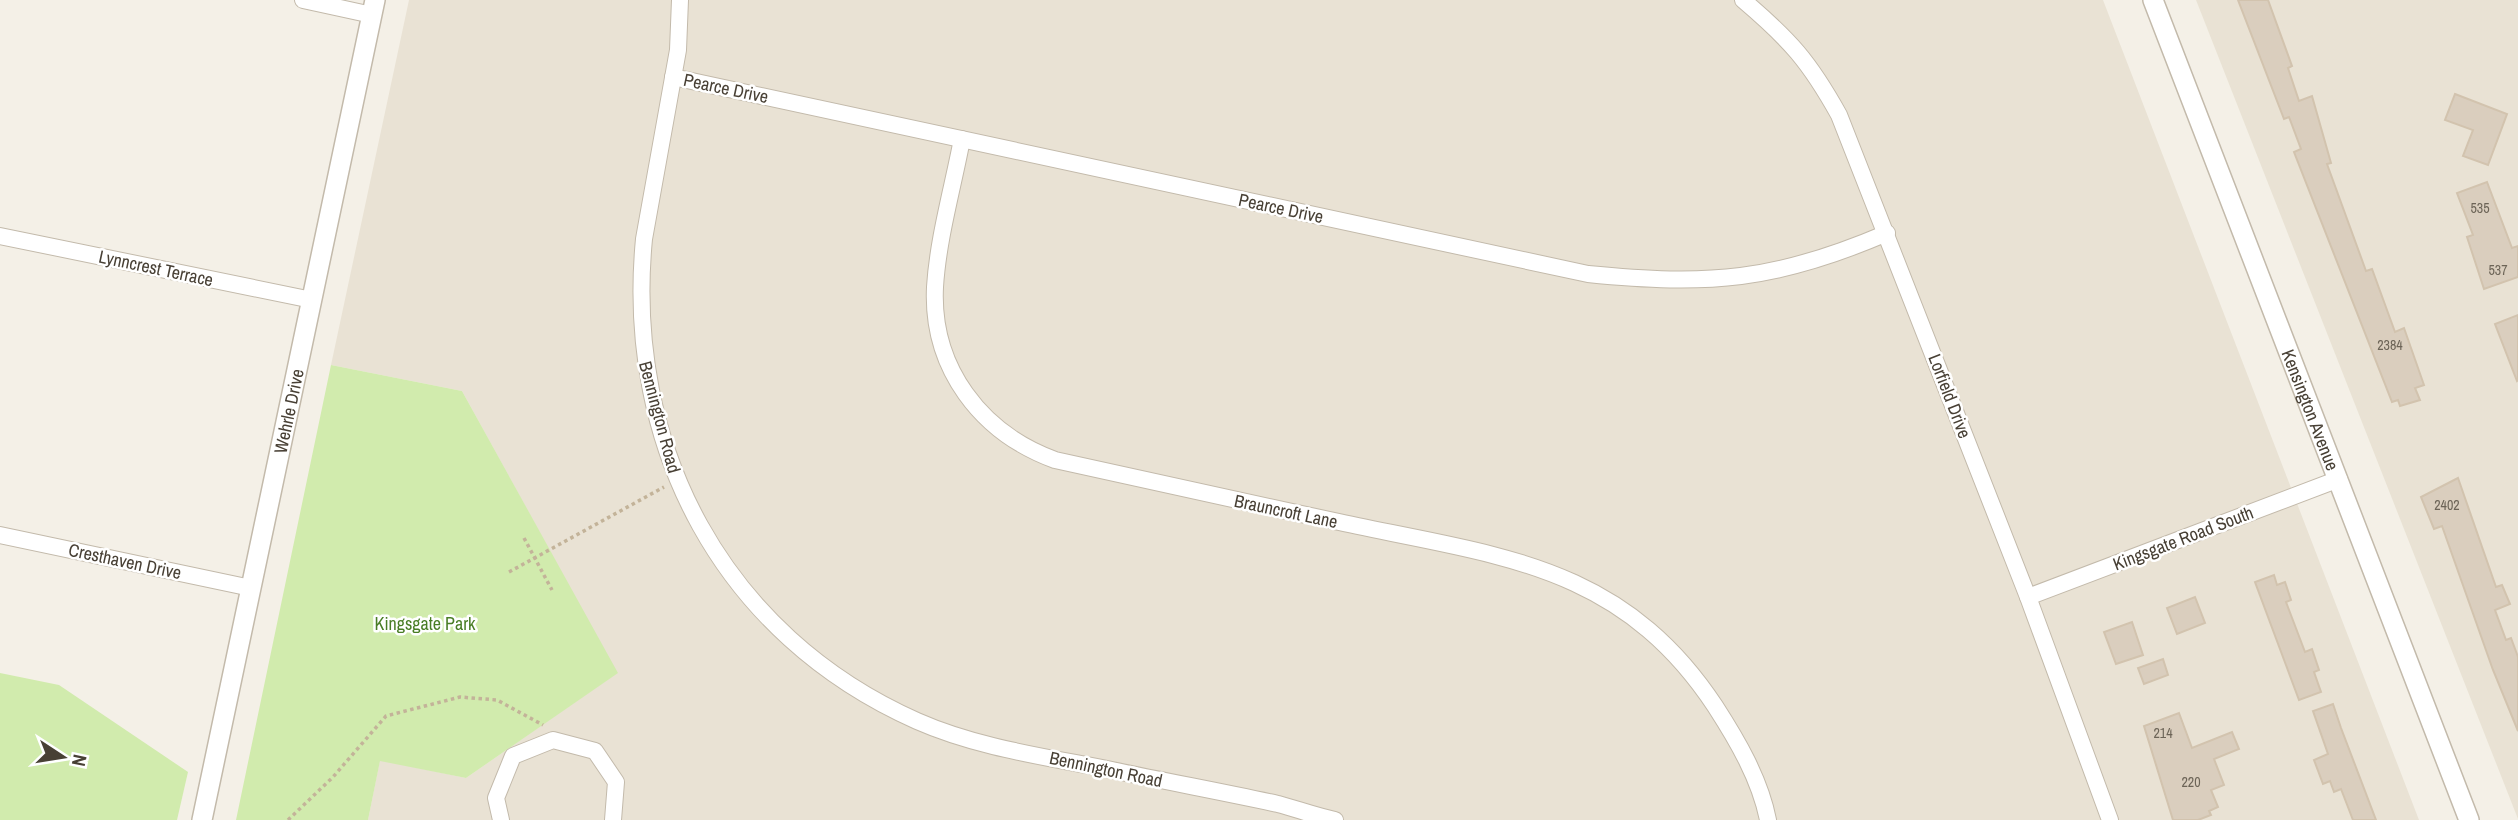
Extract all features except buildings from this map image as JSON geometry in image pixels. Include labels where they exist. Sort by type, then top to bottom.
[{"type":"street","points":[[303,0],[374,8]]},
{"type":"street","name":"Bennington Road","points":[[680,0],[678,50],[644,239],[641,320],[652,399],[676,480],[704,533],[762,610],[796,644],[834,674],[875,700],[918,721],[979,743],[1281,813],[1335,820]]},
{"type":"street","name":"Lorfield Drive","points":[[1743,0],[1794,45],[1812,68],[1839,115],[2028,597],[2110,820]]},
{"type":"street","name":"Kensington Avenue","points":[[2153,0],[2469,820]]},
{"type":"street","name":"Wehrle Drive","points":[[202,820],[374,8]]},
{"type":"street","name":"Pearce Drive","points":[[673,77],[1588,274],[1663,281],[1763,275],[1804,266],[1887,233]]},
{"type":"street","name":"Brauncroft Lane","points":[[962,139],[937,270],[936,316],[941,345],[951,372],[985,419],[1007,438],[1055,460],[1514,558],[1588,588],[1651,631],[1699,682],[1730,728],[1753,774],[1768,820]]},
{"type":"street","name":"Lynncrest Terrace","points":[[0,236],[312,300]]},
{"type":"street","name":"Kingsgate Road South","points":[[2028,597],[2339,479]]},
{"type":"street","name":"Cresthaven Drive","points":[[0,535],[251,588]]},
{"type":"street","points":[[501,820],[496,798],[513,756],[553,740],[595,751],[617,782],[613,820]]},
{"type":"path","points":[[509,572],[676,480]]},
{"type":"path","points":[[524,538],[552,590]]},
{"type":"path","points":[[288,820],[386,716],[460,697],[497,700],[543,725],[553,740]]},
{"type":"shaded area","points":[[409,0],[2103,0],[2419,820],[368,820],[380,760],[466,778],[617,673],[462,391],[331,365]]},
{"type":"shaded area","points":[[2196,0],[2518,0],[2518,819]]},
{"type":"green space","name":"Kingsgate Park","points":[[331,365],[462,391],[618,673],[466,778],[380,761],[368,820],[236,820]]},
{"type":"green space","points":[[0,673],[59,685],[188,772],[177,820],[0,820]]}]
